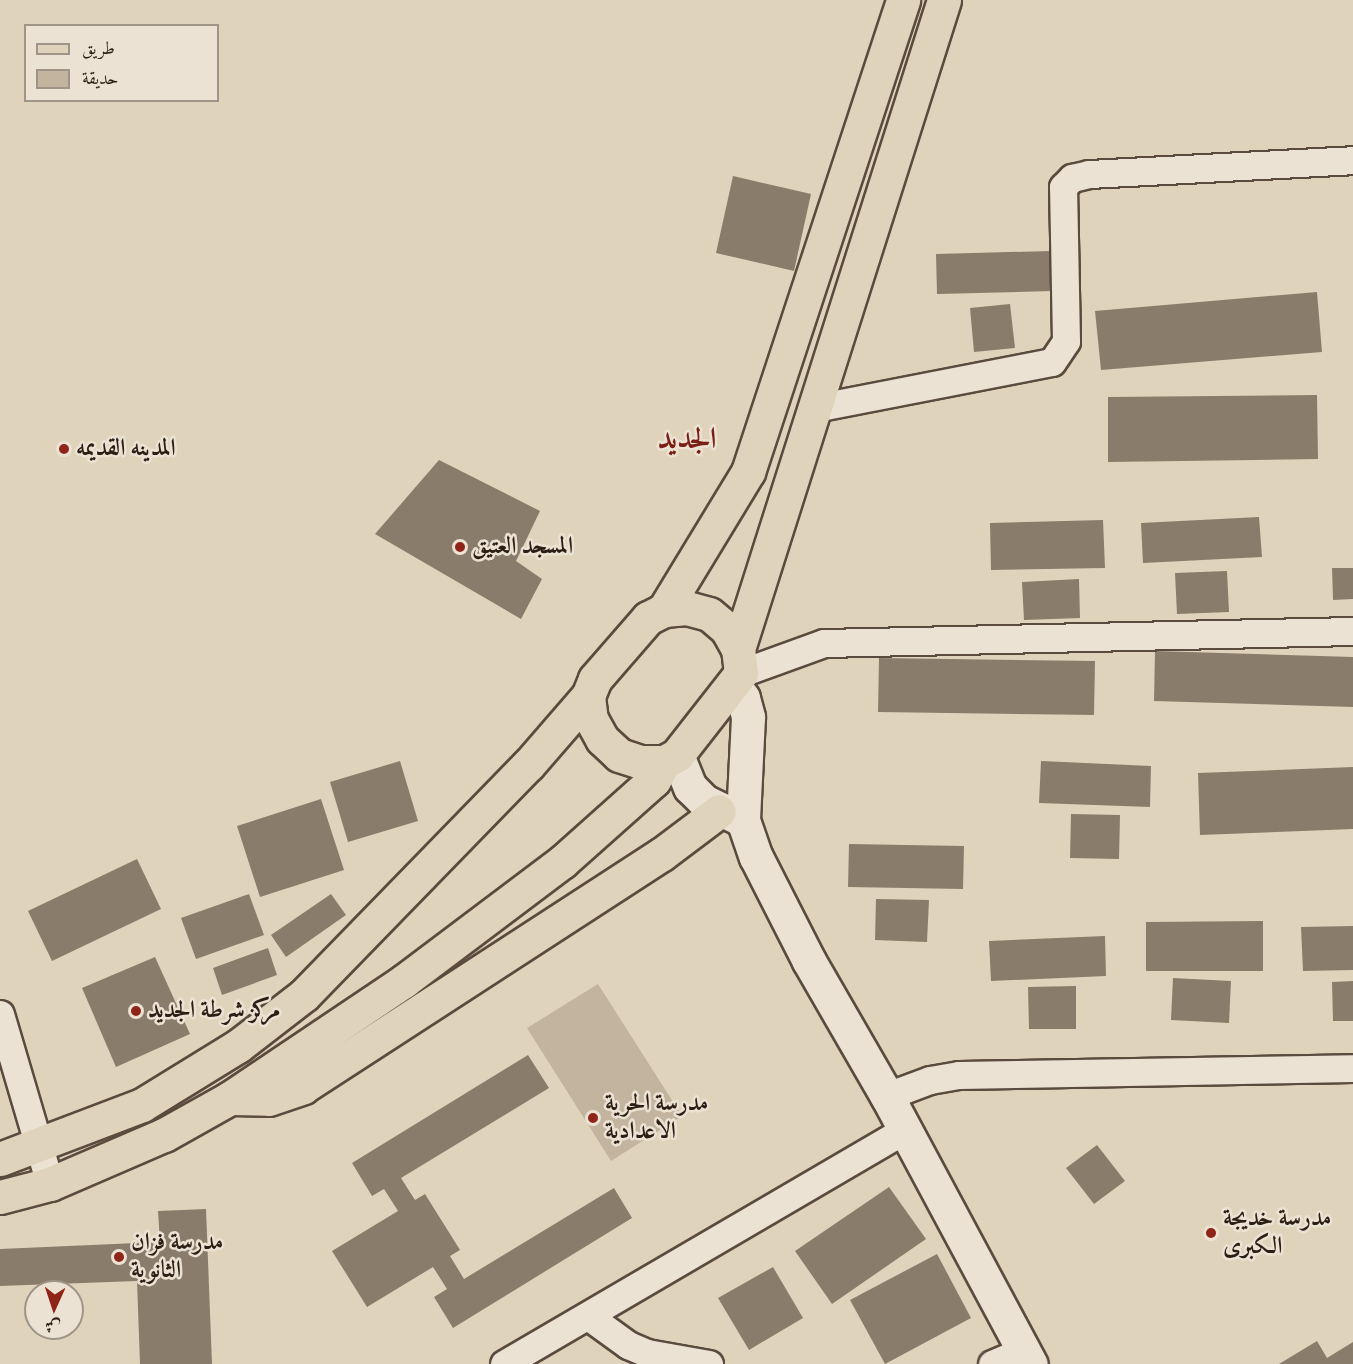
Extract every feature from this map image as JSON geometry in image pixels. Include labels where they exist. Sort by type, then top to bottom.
[{"type":"main road","points":[[0,1159],[38,1148],[142,1105],[238,1046],[304,995],[529,764],[588,696],[595,679],[640,627],[664,610],[748,472],[903,0]]},
{"type":"main road","points":[[0,1197],[50,1184],[164,1135],[230,1098],[404,981],[562,862],[641,794],[671,759],[737,669],[815,408],[944,0]]},
{"type":"main road","points":[[664,610],[687,608],[709,614],[727,629],[737,669]]},
{"type":"main road","points":[[588,696],[591,719],[602,739],[619,755],[641,762],[671,759]]},
{"type":"main road","points":[[230,1098],[269,1099],[303,1087],[662,854],[731,815]]},
{"type":"street","points":[[815,408],[1052,362],[1066,341],[1063,187],[1072,178],[1089,174],[1353,160]]},
{"type":"street","points":[[731,815],[748,717],[737,669],[824,643],[1353,631]]},
{"type":"street","points":[[671,759],[690,787],[731,815],[756,857],[809,961],[888,1096],[1027,1357],[992,1364]]},
{"type":"street","points":[[0,1014],[50,1184]]},
{"type":"street","points":[[888,1096],[930,1080],[959,1075],[1353,1068]]},
{"type":"street","points":[[504,1364],[905,1130]]},
{"type":"street","points":[[588,1316],[628,1345],[646,1353],[709,1364]]},
{"type":"green space","points":[[598,984],[682,1116],[611,1161],[527,1028]]},
{"type":"building","points":[[733,176],[811,194],[794,271],[716,253]]},
{"type":"building","points":[[1051,251],[1052,291],[937,294],[936,254]]},
{"type":"building","points":[[1317,292],[1322,352],[1101,370],[1095,311]]},
{"type":"building","points":[[1010,304],[1015,348],[974,352],[970,308]]},
{"type":"building","points":[[1317,395],[1318,459],[1108,462],[1108,397]]},
{"type":"building","name":"المسجد العتيق","points":[[439,460],[540,511],[516,561],[542,579],[521,619],[375,534]]},
{"type":"building","points":[[1259,517],[1262,557],[1143,563],[1141,523]]},
{"type":"building","points":[[1103,520],[1105,568],[991,570],[990,523]]},
{"type":"building","points":[[1332,568],[1353,568],[1353,599],[1333,600]]},
{"type":"building","points":[[1227,571],[1229,612],[1177,614],[1175,573]]},
{"type":"building","points":[[1079,579],[1080,618],[1024,620],[1022,582]]},
{"type":"building","points":[[1155,651],[1353,657],[1353,707],[1154,701]]},
{"type":"building","points":[[879,658],[1095,661],[1094,715],[878,712]]},
{"type":"building","points":[[400,761],[418,821],[348,842],[330,782]]},
{"type":"building","points":[[1041,761],[1151,766],[1150,807],[1039,803]]},
{"type":"building","points":[[1353,767],[1353,829],[1200,835],[1198,773]]},
{"type":"building","points":[[321,799],[344,870],[260,897],[237,826]]},
{"type":"building","points":[[1071,814],[1120,815],[1119,859],[1070,858]]},
{"type":"building","points":[[849,844],[964,846],[963,889],[848,887]]},
{"type":"building","points":[[137,859],[161,909],[52,961],[28,911]]},
{"type":"building","points":[[249,894],[264,935],[196,959],[181,918]]},
{"type":"building","points":[[331,894],[346,915],[286,957],[271,935]]},
{"type":"building","points":[[876,899],[929,900],[927,942],[875,940]]},
{"type":"building","points":[[1263,921],[1263,971],[1146,971],[1146,922]]},
{"type":"building","points":[[1353,926],[1353,970],[1303,971],[1301,927]]},
{"type":"building","points":[[1105,936],[1106,976],[991,981],[989,941]]},
{"type":"building","points":[[268,948],[277,975],[222,995],[213,968]]},
{"type":"building","name":"مركز شرطة الجديد","points":[[155,957],[190,1034],[116,1067],[82,988]]},
{"type":"building","points":[[1173,978],[1231,981],[1229,1023],[1171,1020]]},
{"type":"building","points":[[1353,981],[1353,1021],[1333,1021],[1332,982]]},
{"type":"building","points":[[1076,986],[1076,1029],[1029,1029],[1028,987]]},
{"type":"building","points":[[528,1055],[549,1088],[401,1178],[415,1200],[425,1194],[460,1250],[450,1256],[464,1279],[614,1188],[632,1218],[453,1328],[434,1297],[447,1289],[433,1267],[367,1307],[332,1251],[398,1211],[384,1189],[372,1196],[352,1163]]},
{"type":"building","points":[[1097,1145],[1125,1181],[1094,1204],[1066,1168]]},
{"type":"building","points":[[889,1187],[926,1239],[832,1304],[795,1251]]},
{"type":"building","points":[[206,1209],[212,1364],[140,1364],[137,1281],[84,1283],[84,1280],[24,1280],[24,1285],[0,1286],[0,1249],[160,1242],[158,1211]]},
{"type":"building","points":[[937,1254],[971,1318],[885,1364],[850,1300]]},
{"type":"building","points":[[773,1267],[803,1318],[749,1350],[718,1298]]},
{"type":"building","points":[[1317,1341],[1327,1358],[1353,1342],[1353,1364],[1279,1364]]},
{"type":"place","name":"المدينه القديمه","points":[[64,449]]},
{"type":"place","name":"المسجد العتيق","points":[[460,547]]},
{"type":"place","name":"مركز شرطة الجديد","points":[[136,1011]]},
{"type":"place","name":"مدرسة الحرية الاعدادية","points":[[593,1118]]},
{"type":"place","name":"مدرسة خديجة الكبرى","points":[[1211,1233]]},
{"type":"place","name":"مدرسة فزان الثانوية","points":[[119,1257]]},
{"type":"district","name":"الجديد","points":[[687,440]]}]
